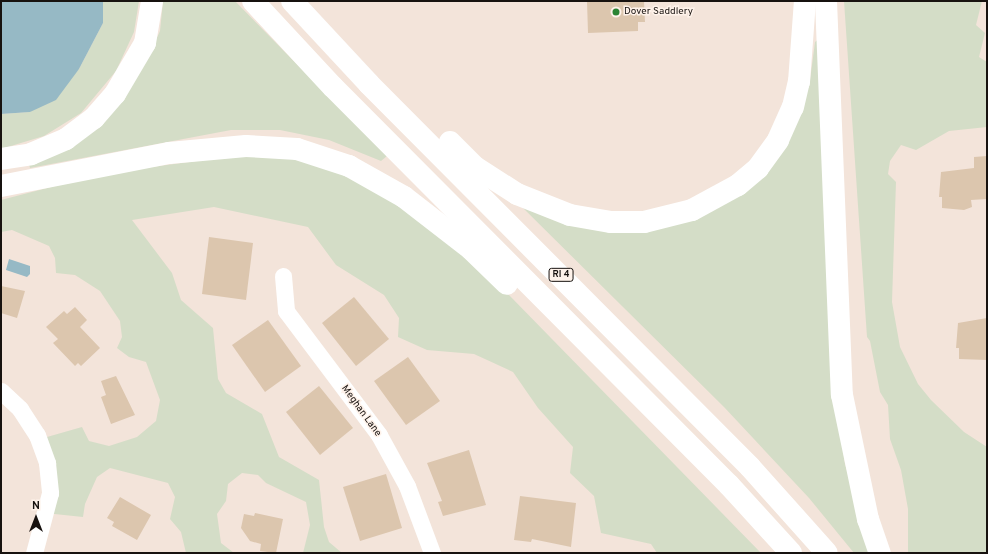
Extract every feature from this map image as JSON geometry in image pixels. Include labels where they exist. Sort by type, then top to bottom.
[{"type":"highway","points":[[1,159],[31,154],[66,139],[94,118],[115,94],[145,43],[152,1]]},
{"type":"highway","points":[[253,1],[333,87],[654,414],[729,485],[791,553]]},
{"type":"highway","name":"RI 4","points":[[292,1],[369,84],[734,450],[827,553]]},
{"type":"highway","points":[[308,1],[371,67],[475,167],[495,181],[540,206],[570,215],[611,222],[644,222],[692,210],[738,185],[758,168],[778,140],[793,107],[799,82],[805,1]]},
{"type":"highway","points":[[826,1],[842,395],[868,519],[880,553]]},
{"type":"highway","points":[[1,186],[24,184],[146,157],[234,147],[297,149],[320,154],[377,180],[425,212],[471,250],[543,320],[654,414]]},
{"type":"street","name":"Meghan Lane","points":[[282,276],[286,311],[379,435],[407,486],[432,553]]},
{"type":"street","points":[[1,390],[20,409],[37,435],[47,463],[50,493],[34,553]]},
{"type":"green space","points":[[103,1],[139,1],[134,32],[116,71],[81,113],[44,136],[1,149],[1,114],[30,112],[79,69],[103,23]]},
{"type":"green space","points":[[163,1],[235,1],[387,156],[381,161],[329,140],[280,130],[231,130],[30,168],[28,161],[147,59],[160,31]]},
{"type":"green space","points":[[844,1],[982,1],[976,25],[985,33],[979,57],[987,62],[987,127],[949,131],[916,150],[901,145],[890,161],[888,174],[896,182],[892,302],[900,347],[918,384],[931,400],[964,432],[987,447],[987,553],[908,553],[908,509],[901,470],[890,439],[888,405],[880,392],[870,341],[867,337]]},
{"type":"green space","points":[[820,38],[833,378],[845,464],[872,553],[854,553],[809,498],[724,407],[520,205],[556,215],[706,208],[798,119],[810,80],[815,42]]},
{"type":"green space","points":[[266,152],[335,169],[399,197],[499,281],[509,295],[761,553],[657,553],[651,544],[601,533],[594,496],[570,473],[573,447],[538,408],[513,372],[474,354],[427,350],[398,337],[399,318],[384,295],[336,265],[308,227],[214,207],[132,220],[172,273],[181,300],[213,328],[218,379],[226,393],[262,414],[279,457],[319,480],[324,527],[329,542],[342,553],[303,553],[310,525],[306,502],[266,483],[258,475],[242,473],[228,484],[226,501],[217,514],[221,543],[234,553],[186,553],[181,532],[170,519],[175,497],[168,483],[110,468],[97,477],[85,504],[83,517],[45,513],[40,439],[82,427],[89,441],[109,446],[137,437],[156,421],[160,400],[146,362],[129,357],[117,348],[122,337],[120,321],[100,291],[75,275],[56,273],[55,258],[49,246],[12,230],[1,232],[1,200],[78,180],[144,168]]},
{"type":"water","points":[[1,1],[103,1],[103,23],[79,69],[56,100],[30,112],[1,114]]},
{"type":"water","points":[[9,259],[30,266],[30,274],[27,277],[6,270]]},
{"type":"building","name":"Dover Saddlery","points":[[587,1],[644,1],[645,22],[638,22],[638,31],[588,33]]},
{"type":"building","points":[[987,156],[987,199],[971,200],[972,207],[964,210],[942,208],[942,197],[939,197],[941,172],[974,168],[974,157]]},
{"type":"building","points":[[209,237],[253,243],[246,300],[202,294]]},
{"type":"building","points":[[1,286],[25,291],[17,318],[1,313]]},
{"type":"building","points":[[354,297],[389,339],[356,366],[322,323]]},
{"type":"building","points":[[75,307],[87,320],[80,327],[100,348],[81,366],[78,363],[75,366],[53,343],[58,339],[46,327],[64,311],[67,314]]},
{"type":"building","points":[[987,318],[987,360],[959,359],[959,348],[956,348],[958,323]]},
{"type":"building","points":[[268,320],[301,366],[265,392],[232,345]]},
{"type":"building","points":[[408,357],[440,401],[406,425],[374,381]]},
{"type":"building","points":[[116,376],[135,415],[111,424],[101,397],[106,395],[101,381]]},
{"type":"building","points":[[319,386],[353,428],[320,455],[286,412]]},
{"type":"building","points":[[469,450],[486,505],[443,516],[438,502],[442,501],[427,463]]},
{"type":"building","points":[[386,474],[402,528],[360,541],[343,487]]},
{"type":"building","points":[[520,496],[576,503],[571,547],[532,539],[531,542],[514,540]]},
{"type":"building","points":[[120,497],[151,515],[137,540],[112,526],[114,522],[107,518]]},
{"type":"building","points":[[255,513],[283,519],[276,553],[260,551],[261,544],[250,541],[241,528],[244,514],[254,516]]},
{"type":"place","name":"Dover Saddlery","points":[[616,12]]}]
